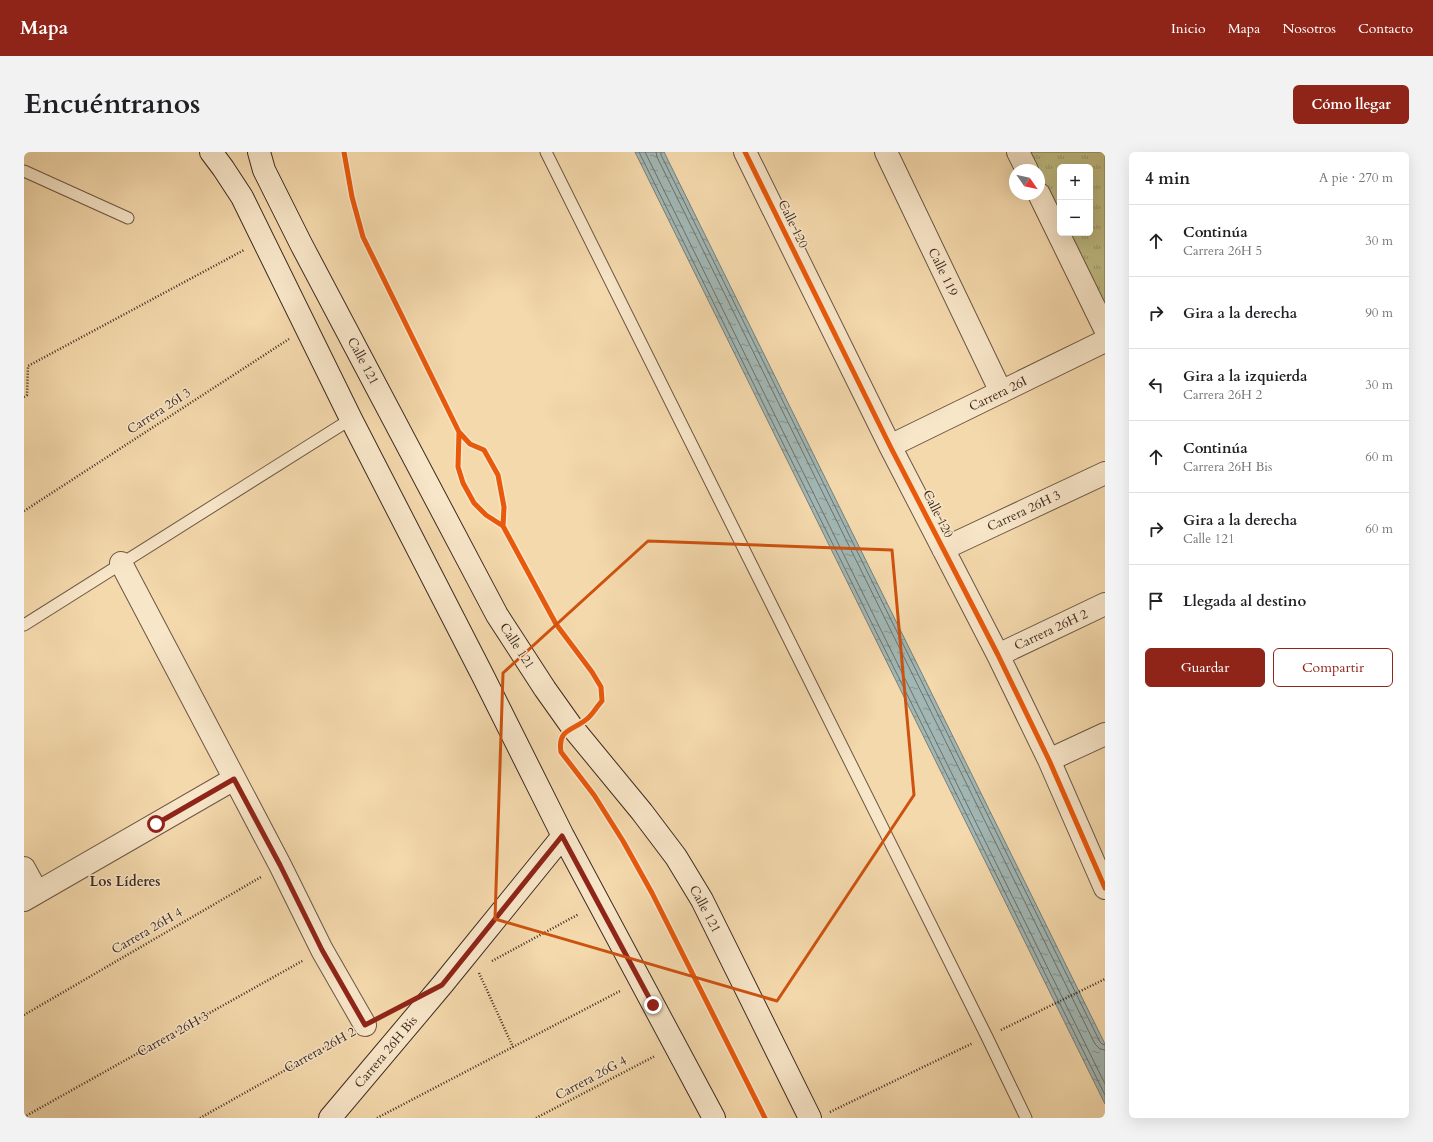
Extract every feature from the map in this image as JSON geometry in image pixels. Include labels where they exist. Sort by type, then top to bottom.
[{"type":"street","points":[[211,152],[242,197],[350,419],[483,676],[562,836],[714,1118]]},
{"type":"street","name":"Calle 121","points":[[259,152],[264,170],[294,231],[497,614],[545,689],[572,727],[642,812],[676,857],[702,900],[818,1116]]},
{"type":"street","name":"Calle 120","points":[[745,152],[890,446],[998,655],[1049,760],[1104,882]]},
{"type":"street","name":"Calle 119","points":[[886,152],[1001,392]]},
{"type":"street","points":[[1018,152],[1024,164]]},
{"type":"street","points":[[1042,200],[1105,329]]},
{"type":"street","name":"Carrera 26I","points":[[890,446],[1105,341]]},
{"type":"street","name":"Carrera 26H 3","points":[[944,549],[1105,473]]},
{"type":"street","points":[[121,564],[280,865],[322,950],[365,1025]]},
{"type":"street","name":"Carrera 26H 2","points":[[998,655],[1105,604]]},
{"type":"street","points":[[1049,760],[1105,734]]},
{"type":"street","points":[[24,868],[31,896],[234,779]]},
{"type":"street","name":"Carrera 26H Bis","points":[[330,1118],[442,985],[562,836]]},
{"type":"lane","points":[[546,152],[987,1036],[1026,1118]]},
{"type":"lane","points":[[24,171],[128,218]]},
{"type":"lane","points":[[24,624],[350,419]]},
{"type":"path","points":[[24,397],[27,395],[28,366],[245,250]]},
{"type":"path","points":[[491,962],[579,914]]},
{"type":"path","points":[[477,969],[513,1047]]},
{"type":"path","points":[[818,1116],[1104,980]]},
{"type":"path","points":[[377,1118],[620,991]]},
{"type":"highlighted area","points":[[648,541],[892,550],[914,795],[777,1001],[495,919],[503,673]]},
{"type":"green space","points":[[1018,152],[1105,152],[1105,329],[1060,236],[1093,236],[1093,164],[1057,164],[1057,231],[1042,200],[1045,200],[1045,164],[1024,164]]},
{"type":"water","points":[[635,152],[664,152],[1105,1044],[1105,1104]]},
{"type":"cycle path","points":[[344,152],[352,197],[363,237],[459,432],[470,444],[484,450],[498,475],[504,507],[503,526]]},
{"type":"cycle path","points":[[745,152],[890,446],[998,655],[1049,760],[1105,888]]},
{"type":"cycle path","points":[[459,432],[458,467],[463,483],[474,503],[486,515],[503,526],[556,624],[592,672],[601,687],[602,701],[588,718],[564,734],[560,744],[561,752],[594,795],[623,841],[652,893],[765,1118]]},
{"type":"district","name":"Los Líderes","points":[[125,881]]},
{"type":"route","points":[[156,824],[234,779],[280,865],[322,950],[365,1025],[442,985],[562,836],[653,1005]]}]
